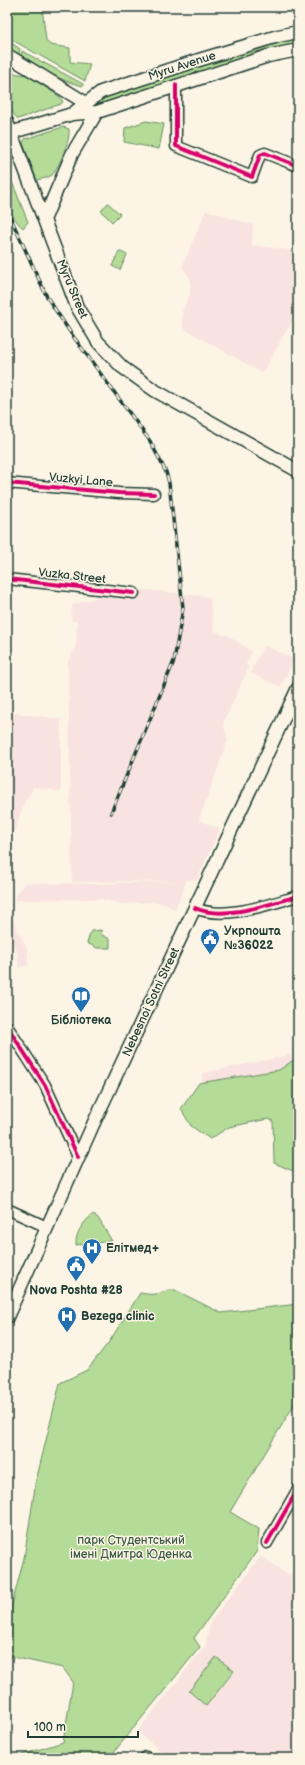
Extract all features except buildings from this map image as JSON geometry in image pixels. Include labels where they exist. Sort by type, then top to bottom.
[{"type":"main road","name":"Myru Avenue","points":[[72,114],[101,92],[199,60],[278,36],[298,32]]},
{"type":"main road","name":"Myru Avenue","points":[[8,130],[72,114],[97,112],[268,56],[298,50]]},
{"type":"main road","points":[[7,55],[86,103]]},
{"type":"main road","points":[[44,220],[72,154],[97,112]]},
{"type":"main road","name":"Myru Street","points":[[8,130],[77,307],[98,342],[122,367],[154,390],[298,471]]},
{"type":"main road","name":"Nebesnoi Sotni Street","points":[[7,1317],[78,1157],[298,688]]},
{"type":"street","points":[[176,85],[176,146],[252,176],[260,156],[265,153],[298,166]]},
{"type":"street","name":"Vuzkyi Lane","points":[[7,483],[119,493],[154,494]]},
{"type":"street","name":"Vuzka Street","points":[[7,579],[134,593]]},
{"type":"street","points":[[195,908],[214,913],[230,912],[298,896]]},
{"type":"street","points":[[7,1026],[45,1085],[78,1157]]},
{"type":"street","points":[[7,1209],[47,1227]]},
{"type":"street","points":[[266,1543],[298,1489]]},
{"type":"shaded area","points":[[206,210],[253,225],[252,245],[298,251],[298,311],[262,373],[183,328],[182,311],[190,294],[190,279],[182,267]]},
{"type":"shaded area","points":[[130,588],[210,597],[214,630],[224,636],[226,634],[252,652],[246,665],[249,667],[223,723],[228,740],[199,820],[220,829],[197,880],[187,880],[175,910],[165,904],[156,902],[122,904],[100,899],[14,900],[19,889],[25,883],[97,884],[177,881],[72,882],[68,662],[76,646],[77,621],[71,621],[72,605]]},
{"type":"shaded area","points":[[264,645],[294,659],[281,687],[250,673]]},
{"type":"shaded area","points":[[7,712],[61,719],[61,792],[33,787],[24,803],[16,827],[11,836],[11,841],[7,840]]},
{"type":"shaded area","points":[[7,907],[28,951],[28,966],[18,967],[18,953],[7,931]]},
{"type":"shaded area","points":[[289,1054],[297,1069],[196,1096],[202,1083],[202,1073],[282,1057]]},
{"type":"shaded area","points":[[261,1556],[288,1575],[298,1564],[298,1758],[170,1758],[137,1732],[205,1646],[211,1621]]},
{"type":"green space","points":[[7,7],[42,7],[46,40],[50,45],[70,48],[70,62],[90,64],[85,81],[7,37]]},
{"type":"green space","points":[[298,37],[298,43],[264,51],[95,106],[92,105],[98,99],[265,44]]},
{"type":"green space","points":[[7,40],[20,49],[19,55],[7,48]]},
{"type":"green space","points":[[22,51],[83,84],[83,86],[59,78],[36,66],[21,57]]},
{"type":"green space","points":[[12,73],[27,75],[60,97],[63,102],[18,119],[10,109],[7,99],[7,75]]},
{"type":"green space","points":[[146,121],[164,124],[159,149],[124,142],[125,128]]},
{"type":"green space","points":[[63,127],[69,129],[69,134],[61,160],[52,175],[47,178],[37,180],[23,143],[25,139]]},
{"type":"green space","points":[[7,169],[28,222],[23,228],[13,216],[10,208]]},
{"type":"green space","points":[[108,203],[120,214],[112,222],[101,211]]},
{"type":"green space","points":[[119,251],[127,255],[120,270],[112,266]]},
{"type":"green space","points":[[101,930],[102,935],[110,939],[110,948],[97,948],[87,943],[91,931]]},
{"type":"green space","points":[[298,1057],[298,1173],[274,1163],[273,1121],[268,1119],[229,1127],[210,1139],[191,1126],[181,1109],[199,1083],[279,1070]]},
{"type":"green space","points":[[93,1214],[98,1218],[112,1241],[76,1245],[77,1236],[83,1224]]},
{"type":"green space","name":"парк Студентський імені Дмитра Юденка","points":[[175,1290],[221,1313],[298,1304],[298,1404],[295,1403],[230,1512],[259,1529],[257,1551],[194,1638],[200,1647],[109,1758],[12,1758],[63,1742],[73,1682],[63,1668],[8,1656],[7,1663],[7,1624],[24,1558],[36,1481],[60,1383],[87,1370],[109,1342],[140,1293],[154,1294]]},
{"type":"green space","points":[[216,1657],[234,1671],[206,1706],[189,1691]]},
{"type":"railway","points":[[7,210],[47,297],[70,332],[150,441],[166,472],[169,483],[183,608],[174,661],[111,813]]},
{"type":"cycle path","points":[[176,85],[176,146],[252,177],[260,155],[265,153],[298,166]]},
{"type":"cycle path","points":[[7,483],[119,493],[154,494]]},
{"type":"cycle path","points":[[7,579],[134,593]]},
{"type":"cycle path","points":[[195,908],[207,912],[233,912],[260,907],[298,896]]},
{"type":"cycle path","points":[[7,1026],[45,1085],[78,1157]]},
{"type":"cycle path","points":[[267,1543],[298,1489]]},
{"type":"place","name":"Укрпошта №36022","points":[[210,955]]},
{"type":"place","name":"Бібліотека","points":[[81,1013]]},
{"type":"place","name":"Елітмед+","points":[[92,1265]]},
{"type":"place","name":"Nova Poshta #28","points":[[76,1282]]},
{"type":"place","name":"Bezega clinic","points":[[67,1333]]}]
